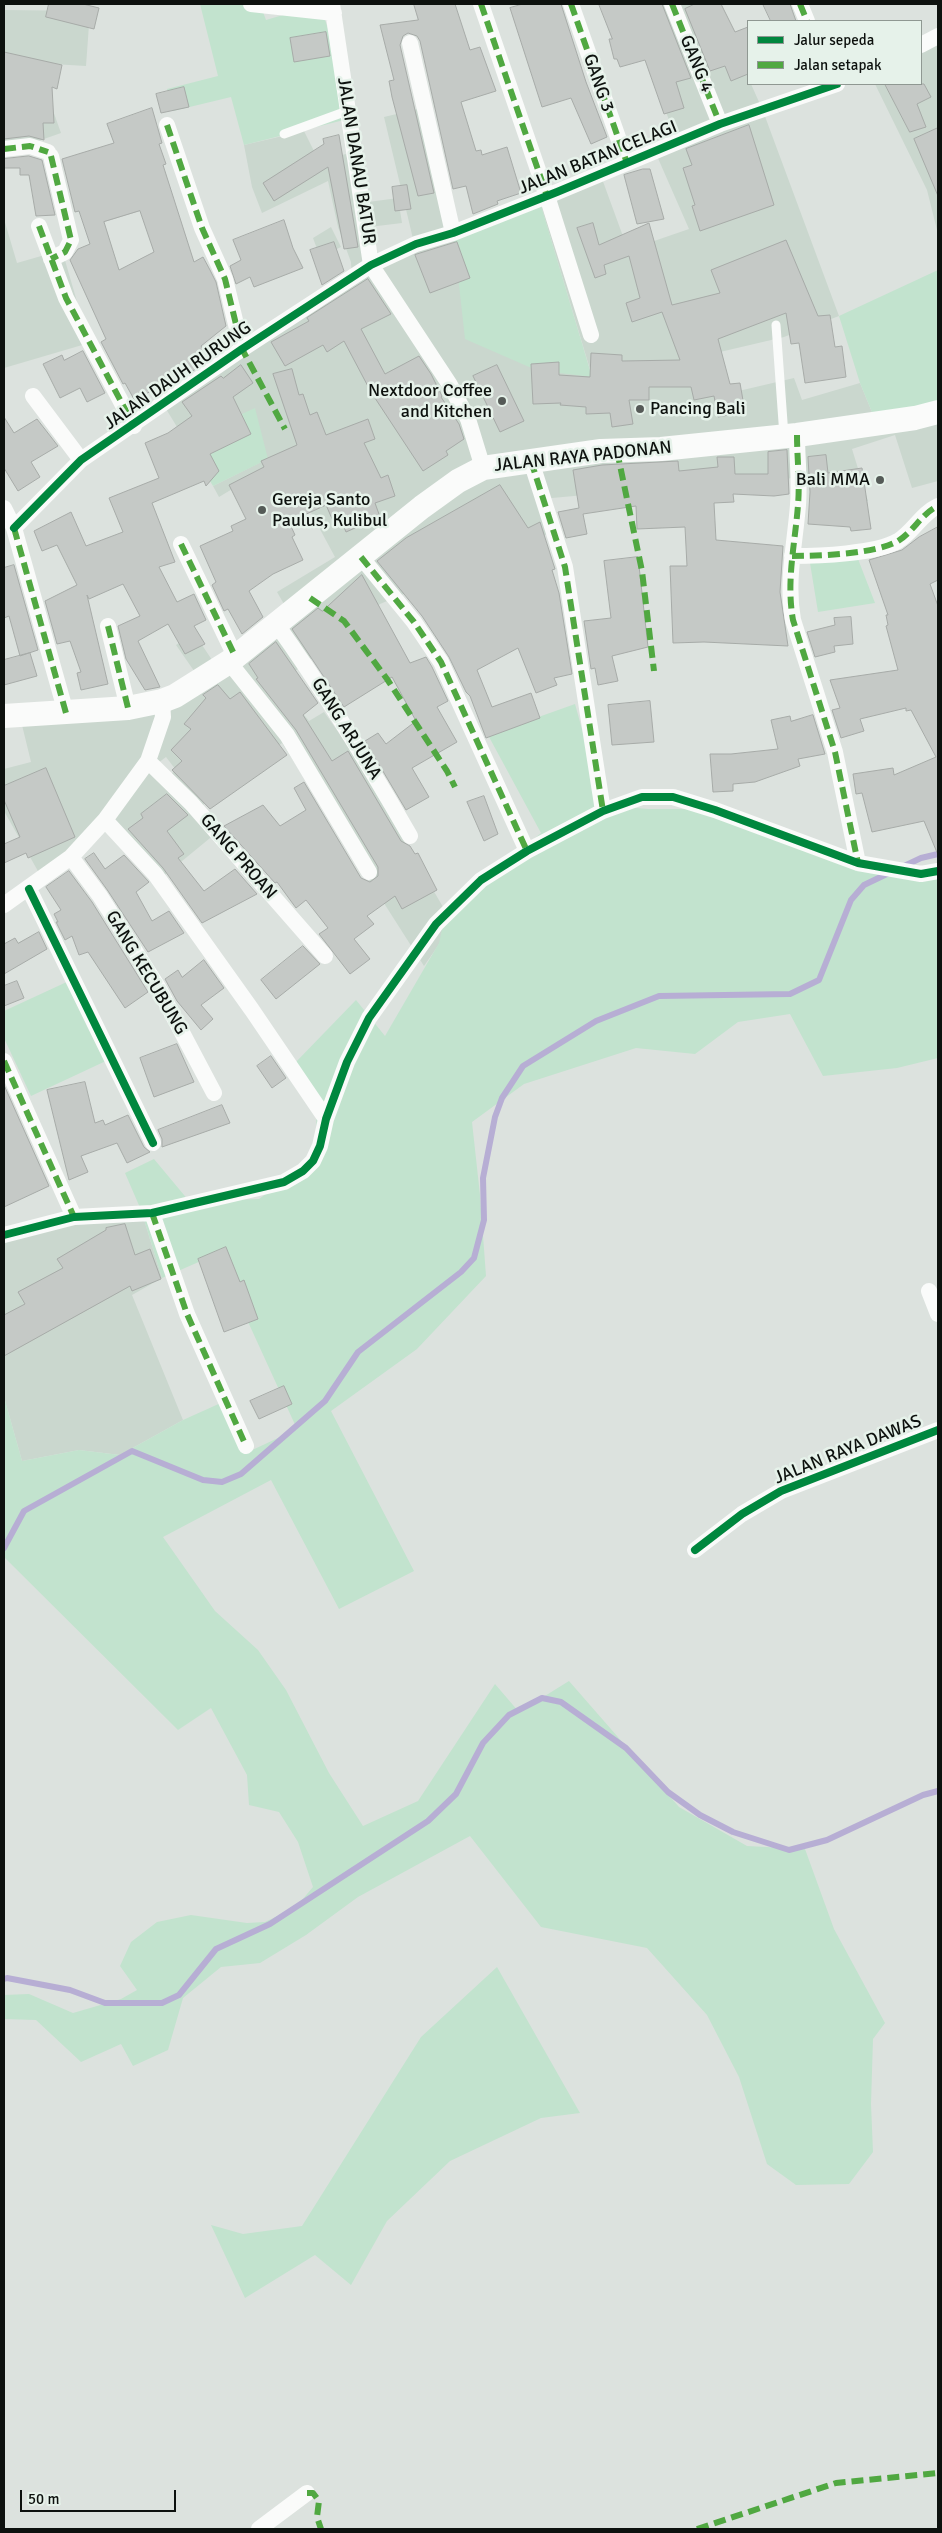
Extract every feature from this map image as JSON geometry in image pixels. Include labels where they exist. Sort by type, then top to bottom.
[{"type":"main road","name":"JALAN RAYA PADONAN","points":[[4,716],[128,708],[162,701],[201,681],[277,624],[422,507],[458,481],[483,468],[601,452],[661,449],[791,436],[915,418],[938,412]]},
{"type":"street","points":[[251,4],[333,9]]},
{"type":"street","points":[[481,4],[547,196],[590,335]]},
{"type":"street","name":"GANG 3","points":[[571,4],[626,163]]},
{"type":"street","name":"GANG 4","points":[[672,4],[720,124]]},
{"type":"street","points":[[800,4],[807,20]]},
{"type":"street","name":"JALAN DANAU BATUR","points":[[333,9],[347,111],[365,210],[371,265],[450,385],[468,419],[483,468]]},
{"type":"street","points":[[922,44],[938,36]]},
{"type":"street","points":[[410,43],[453,232]]},
{"type":"street","name":"JALAN BATAN CELAGI","points":[[371,265],[416,244],[547,196],[720,124],[832,85]]},
{"type":"street","points":[[167,125],[202,228],[224,279],[242,349]]},
{"type":"street","points":[[4,149],[30,146],[50,154],[70,240],[65,252],[51,259]]},
{"type":"street","points":[[39,226],[66,298],[134,426]]},
{"type":"street","name":"JALAN DAUH RURUNG","points":[[14,528],[81,460],[134,426],[242,349],[371,265]]},
{"type":"street","points":[[33,396],[81,460]]},
{"type":"street","points":[[791,436],[798,503],[789,598],[794,620],[835,752],[858,863]]},
{"type":"street","points":[[531,461],[565,567],[603,811]]},
{"type":"street","points":[[792,556],[846,552],[896,542],[910,533],[928,511],[938,506]]},
{"type":"street","points":[[4,508],[14,528],[66,713]]},
{"type":"street","points":[[181,544],[232,659],[287,735],[369,872]]},
{"type":"street","points":[[362,557],[414,622],[441,662],[527,851]]},
{"type":"street","name":"GANG ARJUNA","points":[[277,624],[317,680],[352,735],[410,836]]},
{"type":"street","points":[[108,626],[128,708]]},
{"type":"street","points":[[4,905],[29,889],[71,857],[105,820],[148,762],[163,717],[162,701]]},
{"type":"street","name":"GANG PROAN","points":[[148,762],[191,803],[325,956]]},
{"type":"street","points":[[4,1235],[74,1217],[152,1213],[284,1182],[303,1172],[313,1161],[320,1146],[326,1119],[347,1062],[369,1018],[436,924],[481,880],[527,851],[603,811],[642,797],[673,797],[715,810],[858,863],[921,874],[938,871]]},
{"type":"street","points":[[105,820],[137,853],[184,914],[326,1119]]},
{"type":"street","name":"GANG KECUBUNG","points":[[71,857],[100,896],[158,987],[214,1093]]},
{"type":"street","points":[[29,889],[154,1143]]},
{"type":"street","points":[[4,1061],[74,1217]]},
{"type":"street","points":[[152,1213],[187,1314],[246,1446]]},
{"type":"street","points":[[929,1291],[938,1314]]},
{"type":"street","name":"JALAN RAYA DAWAS","points":[[695,1550],[742,1514],[781,1491],[938,1430]]},
{"type":"street","points":[[259,2529],[307,2493]]},
{"type":"lane","points":[[284,134],[347,111]]},
{"type":"lane","points":[[776,325],[791,436]]},
{"type":"shaded area","points":[[626,4],[716,4],[747,75],[747,85],[751,85],[763,111],[839,316],[784,337],[720,352],[730,393],[794,378],[802,400],[860,383],[876,422],[938,400],[938,481],[912,488],[895,435],[852,449],[868,501],[848,504],[836,473],[681,491],[618,492],[541,499],[552,532],[380,604],[279,684],[309,721],[324,712],[349,747],[446,912],[440,943],[424,966],[282,743],[194,812],[215,834],[154,884],[106,822],[43,880],[4,811],[4,769],[31,762],[22,725],[112,712],[199,678],[176,645],[194,633],[216,666],[288,611],[277,592],[335,557],[282,459],[219,497],[213,486],[267,459],[185,440],[163,404],[352,279],[351,262],[338,227],[328,181],[262,213],[252,187],[244,145],[304,131],[319,161],[346,154],[361,203],[398,198],[402,223],[369,227],[378,254],[414,243],[384,117],[426,107],[453,231],[592,376],[539,199],[601,176],[628,250],[689,229],[657,156],[679,147]],"holes":[[[166,757],[176,770],[161,782],[150,769]]]},
{"type":"shaded area","points":[[4,10],[90,11],[86,66],[36,63],[61,133],[4,153]]},
{"type":"shaded area","points":[[938,33],[938,234],[927,190],[875,85],[922,85],[922,41]]},
{"type":"shaded area","points":[[4,219],[17,263],[62,250],[89,343],[4,368]]},
{"type":"shaded area","points":[[331,227],[341,247],[320,257],[313,238]]},
{"type":"shaded area","points":[[141,1210],[162,1278],[132,1295],[183,1420],[120,1455],[79,1450],[22,1461],[4,1397],[4,1234],[26,1229],[100,1223]]},
{"type":"green space","points":[[200,4],[260,4],[266,20],[320,4],[356,117],[244,145],[231,97],[173,111],[167,89],[218,76]]},
{"type":"green space","points":[[539,199],[592,377],[536,370],[465,339],[453,231]]},
{"type":"green space","points":[[938,270],[938,400],[876,422],[860,383],[839,316]]},
{"type":"green space","points":[[255,408],[268,459],[213,486],[185,440]]},
{"type":"green space","points":[[853,546],[875,603],[818,612],[809,557]]},
{"type":"green space","points":[[575,704],[603,805],[648,809],[711,809],[855,865],[938,873],[938,1058],[897,1068],[823,1076],[790,1014],[738,1022],[695,1054],[636,1048],[524,1084],[472,1122],[486,1276],[417,1349],[331,1411],[414,1571],[339,1609],[271,1480],[163,1537],[215,1611],[258,1650],[286,1690],[329,1773],[363,1826],[418,1801],[495,1684],[519,1712],[569,1681],[679,1807],[747,1846],[805,1849],[834,1929],[885,2023],[873,2039],[871,2104],[873,2152],[849,2184],[796,2185],[767,2164],[739,2077],[707,2015],[647,1948],[541,1927],[470,1836],[358,1897],[306,1935],[260,1963],[221,1967],[183,1998],[168,2050],[133,2066],[121,2044],[81,2062],[36,2020],[4,2019],[4,1995],[29,1994],[73,2013],[121,1999],[137,1990],[120,1966],[131,1942],[157,1922],[191,1915],[247,1923],[265,1922],[296,1907],[313,1887],[298,1842],[279,1812],[249,1805],[247,1775],[211,1708],[178,1730],[4,1557],[4,1397],[22,1461],[79,1450],[120,1455],[183,1420],[223,1402],[246,1453],[297,1429],[217,1254],[162,1278],[141,1210],[125,1173],[154,1159],[189,1201],[259,1199],[317,1157],[316,1104],[294,1064],[356,1000],[385,1036],[439,943],[446,912],[541,833],[488,735]]},
{"type":"green space","points":[[71,980],[108,1060],[31,1096],[4,1038],[4,1011]]},
{"type":"green space","points":[[497,1967],[580,2113],[541,2118],[450,2161],[387,2221],[351,2285],[315,2255],[245,2298],[211,2225],[243,2234],[302,2226],[421,2037]]},
{"type":"building","points":[[49,4],[83,4],[99,8],[94,29],[46,17]]},
{"type":"building","points":[[414,4],[455,4],[470,50],[480,47],[496,91],[461,102],[476,151],[481,150],[482,155],[507,147],[521,193],[497,201],[498,204],[473,214],[466,186],[453,189],[420,41],[417,36],[408,33],[403,36],[400,45],[434,193],[418,196],[392,97],[389,81],[394,80],[380,25],[418,20]]},
{"type":"building","points":[[523,4],[561,4],[586,82],[607,137],[591,144],[571,98],[542,107],[510,8]]},
{"type":"building","points":[[599,4],[662,4],[691,78],[676,82],[684,108],[664,114],[645,60],[620,67],[617,59],[614,59],[609,39],[612,39]]},
{"type":"building","points":[[695,4],[721,4],[735,32],[747,27],[747,74],[731,81],[725,66],[710,71],[685,9]]},
{"type":"building","points":[[763,4],[790,4],[796,20],[771,20]]},
{"type":"building","points":[[326,32],[330,56],[294,62],[290,38]]},
{"type":"building","points":[[4,52],[62,65],[57,89],[52,87],[54,123],[43,123],[44,140],[29,136],[4,139]]},
{"type":"building","points":[[924,84],[931,97],[917,104],[926,127],[910,132],[886,85]]},
{"type":"building","points":[[184,87],[189,107],[161,113],[156,94]]},
{"type":"building","points":[[152,108],[162,143],[159,144],[166,164],[163,165],[194,262],[203,257],[216,282],[226,326],[201,346],[210,359],[171,386],[170,384],[165,388],[162,384],[135,401],[125,383],[123,384],[101,342],[106,339],[70,260],[78,249],[90,244],[79,211],[75,212],[62,159],[114,143],[107,124]],"holes":[[[140,211],[154,252],[119,270],[104,222]]]},
{"type":"building","points":[[749,125],[774,205],[700,231],[692,206],[695,205],[683,168],[692,165],[686,149]]},
{"type":"building","points":[[938,128],[938,196],[914,139]]},
{"type":"building","points":[[339,135],[358,247],[344,249],[328,167],[274,201],[263,183],[324,144],[323,139]]},
{"type":"building","points":[[29,156],[42,160],[55,215],[36,216],[29,175],[20,175],[20,168],[4,168],[4,159]]},
{"type":"building","points":[[643,169],[650,169],[664,219],[637,224],[624,175]]},
{"type":"building","points":[[407,185],[411,209],[395,211],[392,187]]},
{"type":"building","points":[[284,220],[293,248],[303,268],[254,287],[250,277],[236,284],[230,266],[241,260],[233,240]]},
{"type":"building","points":[[593,223],[599,245],[649,223],[672,305],[720,293],[711,270],[786,240],[818,316],[830,315],[835,347],[842,346],[846,377],[805,383],[799,343],[791,344],[786,313],[718,339],[730,384],[740,383],[745,412],[718,417],[714,396],[694,400],[691,387],[649,387],[649,400],[629,400],[633,424],[612,427],[610,413],[586,414],[586,407],[560,405],[561,403],[533,404],[531,364],[559,362],[559,375],[590,377],[591,353],[622,355],[622,361],[680,360],[662,312],[632,322],[626,303],[640,298],[629,256],[604,265],[606,274],[595,278],[577,228]]},
{"type":"building","points":[[334,242],[344,271],[322,285],[310,250]]},
{"type":"building","points":[[457,242],[470,278],[430,293],[415,255]]},
{"type":"building","points":[[368,279],[391,314],[361,329],[385,374],[419,356],[431,374],[441,397],[459,424],[464,439],[446,451],[448,455],[423,471],[371,392],[344,341],[327,352],[323,345],[285,366],[271,342],[309,321],[307,318]]},
{"type":"building","points":[[83,351],[105,393],[87,402],[80,388],[60,398],[43,364],[62,355],[64,360]]},
{"type":"building","points":[[241,365],[253,383],[233,397],[251,434],[210,454],[219,471],[206,486],[204,481],[152,503],[175,562],[159,567],[177,602],[194,594],[206,620],[194,626],[205,644],[185,654],[168,624],[138,641],[160,687],[145,690],[126,659],[118,626],[140,616],[123,584],[89,599],[87,595],[108,684],[81,690],[77,673],[81,672],[70,641],[57,644],[45,601],[77,585],[57,545],[42,551],[34,531],[71,512],[86,546],[123,532],[109,498],[159,478],[145,443],[168,433],[192,416],[182,402]]},
{"type":"building","points":[[497,365],[524,421],[500,432],[473,376]]},
{"type":"building","points":[[292,369],[299,395],[303,394],[310,415],[317,412],[326,435],[368,419],[375,439],[364,443],[381,478],[388,475],[395,496],[375,503],[380,517],[346,532],[340,518],[333,521],[326,505],[289,522],[295,535],[292,537],[303,560],[273,574],[249,591],[263,617],[242,634],[228,609],[224,611],[212,585],[216,582],[200,546],[233,531],[231,526],[246,519],[229,485],[264,467],[261,461],[297,445],[273,374]]},
{"type":"building","points":[[4,417],[14,433],[37,419],[58,446],[31,462],[40,477],[18,491],[4,468]]},
{"type":"building","points":[[787,450],[789,494],[774,496],[733,494],[734,502],[714,503],[716,540],[783,546],[780,592],[788,646],[704,642],[673,643],[670,566],[687,566],[685,527],[637,529],[636,506],[583,514],[587,534],[566,538],[558,512],[579,508],[573,470],[602,465],[678,461],[679,471],[718,467],[717,457],[734,457],[735,474],[768,474],[768,452]]},
{"type":"building","points":[[826,455],[828,473],[862,468],[871,529],[851,531],[850,527],[808,524],[810,492],[808,457]]},
{"type":"building","points":[[500,485],[528,528],[540,522],[555,569],[552,570],[559,593],[572,674],[554,678],[557,685],[536,693],[518,648],[477,670],[492,707],[531,693],[540,718],[486,738],[470,696],[466,692],[449,657],[422,616],[377,561],[406,538]]},
{"type":"building","points":[[938,527],[938,580],[930,584],[938,606],[938,855],[924,821],[872,832],[862,793],[856,794],[853,774],[893,768],[894,775],[936,757],[911,710],[906,711],[906,708],[860,719],[864,731],[841,738],[832,710],[840,708],[830,680],[898,670],[886,626],[888,625],[886,615],[888,615],[869,560],[902,550],[919,537]]},
{"type":"building","points":[[638,557],[648,647],[612,656],[618,681],[598,685],[595,668],[591,669],[584,621],[611,618],[604,561]]},
{"type":"building","points":[[14,565],[38,650],[20,656],[9,616],[4,618],[4,568]]},
{"type":"building","points":[[362,575],[410,663],[426,657],[432,667],[448,701],[437,707],[457,742],[412,768],[429,797],[406,810],[365,741],[378,733],[386,744],[416,721],[392,677],[344,707],[292,629],[318,608],[322,611]]},
{"type":"building","points":[[851,617],[853,644],[834,646],[835,652],[815,657],[807,632],[835,625],[834,618]]},
{"type":"building","points":[[276,642],[318,703],[303,715],[332,761],[348,751],[401,841],[410,846],[415,854],[418,853],[437,890],[402,909],[395,896],[367,916],[374,924],[354,939],[370,959],[350,974],[319,934],[328,928],[306,900],[296,908],[277,882],[275,883],[224,826],[263,805],[280,826],[306,810],[294,788],[304,782],[361,878],[370,882],[378,876],[378,867],[296,730],[256,679],[258,678],[249,664]]},
{"type":"building","points":[[30,653],[37,676],[4,685],[4,660]]},
{"type":"building","points":[[218,685],[230,699],[240,692],[287,755],[210,809],[172,770],[182,761],[171,750],[191,729],[184,724],[206,698],[203,695]]},
{"type":"building","points":[[650,701],[654,742],[612,745],[608,705]]},
{"type":"building","points":[[813,715],[825,754],[798,759],[800,766],[755,782],[733,784],[733,791],[713,792],[710,754],[731,754],[778,749],[771,720],[790,716],[791,721]]},
{"type":"building","points":[[46,768],[75,837],[28,858],[26,853],[4,863],[4,844],[20,837],[4,800],[4,786]]},
{"type":"building","points":[[167,794],[188,815],[167,831],[184,854],[178,858],[204,891],[235,869],[257,894],[202,923],[163,868],[128,829],[143,818],[141,814]]},
{"type":"building","points":[[484,796],[498,834],[484,841],[467,802]]},
{"type":"building","points":[[94,853],[105,869],[124,855],[149,882],[136,892],[152,921],[169,911],[184,933],[148,952],[85,859]]},
{"type":"building","points":[[69,871],[92,902],[148,992],[125,1008],[88,952],[79,955],[72,936],[65,940],[56,922],[58,922],[54,914],[61,910],[46,887]]},
{"type":"building","points":[[39,932],[47,949],[4,974],[4,944],[15,938],[18,943]]},
{"type":"building","points":[[303,946],[320,964],[276,999],[261,980]]},
{"type":"building","points":[[204,960],[224,988],[201,1005],[213,1019],[201,1030],[177,1001],[165,979],[178,970],[182,977]]},
{"type":"building","points":[[17,981],[24,998],[4,1006],[4,986]]},
{"type":"building","points":[[177,1044],[194,1082],[154,1097],[140,1058]]},
{"type":"building","points":[[271,1056],[286,1078],[272,1088],[257,1066]]},
{"type":"building","points":[[85,1082],[95,1123],[103,1120],[105,1125],[128,1115],[144,1147],[150,1152],[127,1163],[117,1143],[81,1156],[88,1172],[69,1180],[47,1090]]},
{"type":"building","points":[[4,1085],[49,1186],[4,1207]]},
{"type":"building","points":[[222,1105],[230,1123],[162,1147],[162,1139],[158,1130]]},
{"type":"building","points":[[125,1224],[135,1255],[150,1249],[161,1279],[132,1291],[130,1286],[4,1356],[4,1315],[25,1304],[18,1292],[63,1268],[57,1259],[106,1230],[106,1228]]},
{"type":"building","points":[[226,1247],[240,1282],[244,1280],[258,1319],[224,1332],[198,1259]]},
{"type":"building","points":[[284,1386],[292,1404],[259,1419],[250,1401]]},
{"type":"waterway","points":[[902,867],[921,858],[938,854]]},
{"type":"waterway","points":[[4,1548],[24,1511],[132,1451],[203,1480],[222,1482],[241,1474],[325,1401],[358,1352],[461,1272],[474,1258],[484,1220],[483,1178],[495,1117],[502,1098],[523,1066],[596,1021],[659,996],[790,994],[819,980],[851,900],[864,885],[891,872]]},
{"type":"waterway","points":[[4,1979],[70,1990],[105,2003],[162,2003],[179,1995],[216,1949],[270,1924],[428,1821],[456,1794],[483,1743],[509,1715],[542,1698],[561,1702],[626,1748],[668,1792],[700,1815],[733,1832],[789,1850],[827,1840],[923,1795],[938,1791]]},
{"type":"marked path","points":[[481,4],[547,196]]},
{"type":"marked path","points":[[571,4],[627,163]]},
{"type":"marked path","points":[[672,4],[720,124]]},
{"type":"marked path","points":[[800,4],[807,20]]},
{"type":"marked path","points":[[167,125],[202,228],[225,279],[242,349],[285,429]]},
{"type":"marked path","points":[[4,149],[30,146],[48,152]]},
{"type":"marked path","points":[[51,156],[71,240],[65,252],[51,259]]},
{"type":"marked path","points":[[39,226],[66,298],[134,426]]},
{"type":"marked path","points":[[797,435],[799,496],[790,591],[793,620],[835,752],[858,863]]},
{"type":"marked path","points":[[617,451],[642,571],[654,671]]},
{"type":"marked path","points":[[531,461],[565,567],[603,811]]},
{"type":"marked path","points":[[792,556],[846,553],[876,549],[888,545],[904,537],[927,513],[938,506]]},
{"type":"marked path","points":[[14,528],[66,713]]},
{"type":"marked path","points":[[181,544],[235,656]]},
{"type":"marked path","points":[[361,557],[414,622],[441,662],[527,851]]},
{"type":"marked path","points":[[310,598],[344,621],[387,679],[447,771],[455,787]]},
{"type":"marked path","points":[[108,626],[128,708]]},
{"type":"marked path","points":[[4,1061],[74,1217]]},
{"type":"marked path","points":[[152,1213],[187,1314],[246,1446]]},
{"type":"marked path","points":[[697,2529],[836,2483],[938,2473]]},
{"type":"marked path","points":[[307,2493],[313,2493],[319,2501],[317,2517],[321,2529]]},
{"type":"cycle path","points":[[14,528],[81,460],[242,349],[371,265],[416,244],[453,233],[557,192],[720,124],[834,85]]},
{"type":"cycle path","points":[[4,1235],[74,1217],[152,1213],[284,1182],[303,1171],[313,1161],[320,1146],[326,1119],[347,1062],[369,1018],[436,924],[481,880],[527,851],[603,811],[642,797],[673,797],[715,810],[858,863],[921,874],[938,871]]},
{"type":"cycle path","points":[[29,889],[153,1143]]},
{"type":"cycle path","points":[[695,1550],[742,1514],[781,1491],[938,1430]]},
{"type":"place","name":"Nextdoor Coffee and Kitchen","points":[[502,401]]},
{"type":"place","name":"Pancing Bali","points":[[640,409]]},
{"type":"place","name":"Bali MMA","points":[[880,480]]},
{"type":"place","name":"Gereja Santo Paulus, Kulibul","points":[[262,510]]}]
